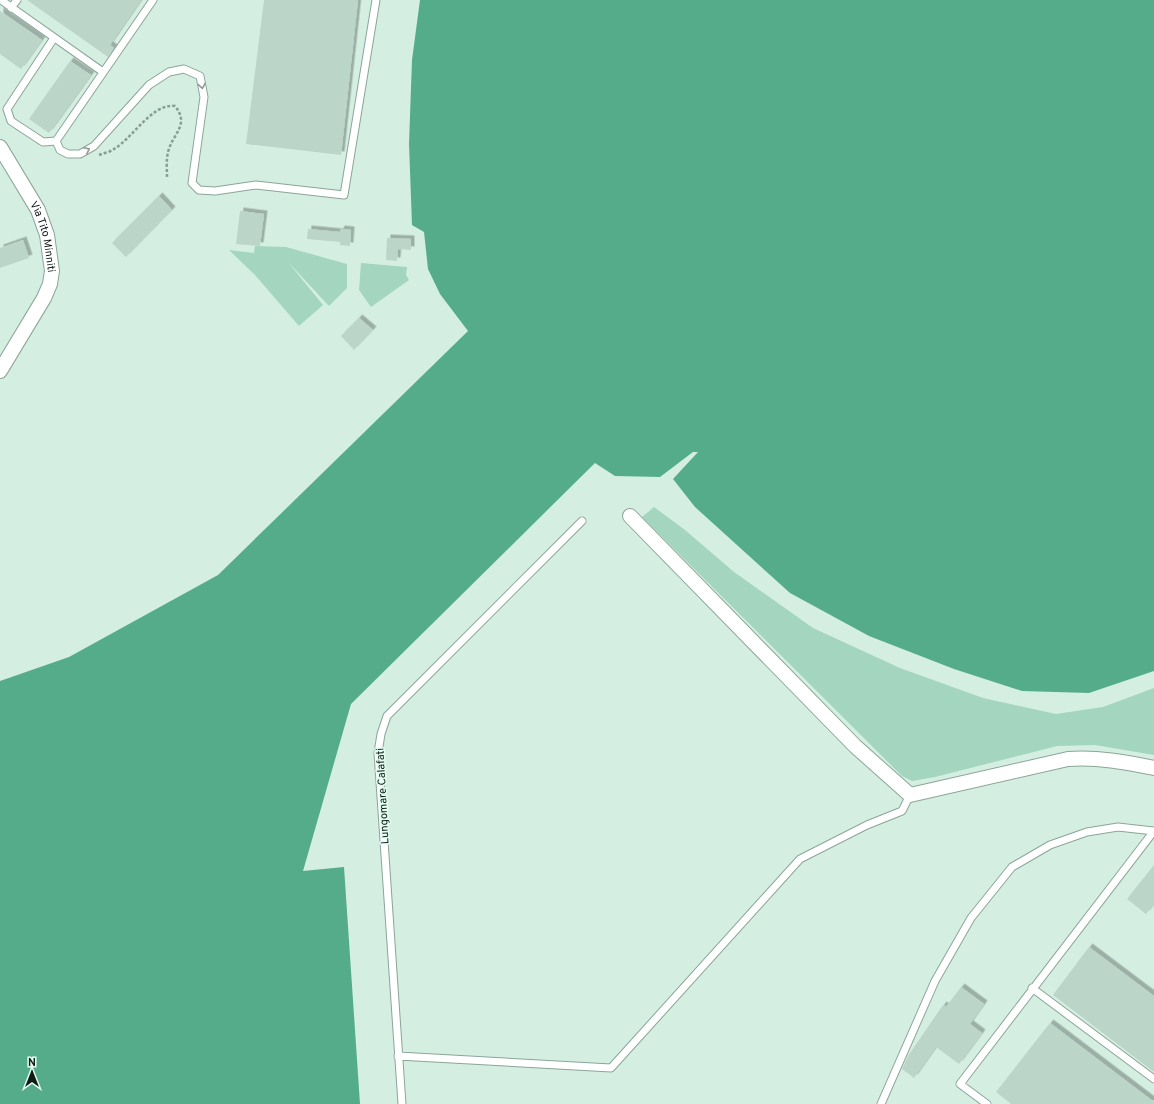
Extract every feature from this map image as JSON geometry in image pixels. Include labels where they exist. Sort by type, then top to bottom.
[{"type":"street","name":"Via Tito Minniti","points":[[0,147],[38,210],[47,235],[52,271],[50,284],[44,298],[0,371]]},
{"type":"street","points":[[630,516],[855,746],[910,795],[1068,759],[1087,757],[1109,759],[1154,768]]},
{"type":"lane","points":[[1,0],[103,72]]},
{"type":"lane","points":[[12,8],[17,0]]},
{"type":"lane","points":[[56,141],[153,0]]},
{"type":"lane","points":[[56,141],[60,150],[68,154],[80,154],[94,146],[149,85],[169,72],[184,69],[200,76],[204,97],[192,183],[199,190],[215,191],[256,185],[344,195],[376,0]]},
{"type":"lane","points":[[54,38],[7,109],[11,121],[43,142],[56,141]]},
{"type":"lane","name":"Lungomare Calafati","points":[[402,1104],[378,753],[381,734],[387,716],[582,521]]},
{"type":"lane","points":[[398,1056],[611,1068],[800,859],[867,825],[902,811],[910,795]]},
{"type":"lane","points":[[881,1104],[889,1082],[935,982],[971,918],[1012,867],[1050,845],[1086,832],[1118,827],[1154,831]]},
{"type":"lane","points":[[987,1104],[960,1084],[1032,988],[1154,831]]},
{"type":"lane","points":[[1032,988],[1154,1079]]},
{"type":"path","points":[[93,158],[114,149],[158,109],[168,105],[175,106],[182,114],[182,123],[170,143],[167,154],[167,178]]},
{"type":"shaded area","points":[[420,0],[1154,0],[1154,671],[1089,693],[1022,691],[954,669],[869,636],[790,593],[695,507],[673,479],[698,452],[693,452],[660,477],[615,476],[595,463],[351,704],[303,871],[344,867],[360,1104],[0,1104],[0,681],[69,657],[218,575],[468,331],[440,294],[428,269],[424,232],[412,225],[409,144],[412,60]]},
{"type":"shaded area","points":[[255,246],[286,247],[347,264],[347,288],[329,306],[288,262],[323,305],[299,326],[255,275],[229,250],[254,253]]},
{"type":"shaded area","points":[[361,263],[407,267],[406,275],[409,280],[371,307],[359,290]]},
{"type":"shaded area","points":[[654,507],[685,530],[734,572],[813,628],[900,668],[983,698],[1056,714],[1103,707],[1154,688],[1154,755],[1095,745],[1057,746],[935,777],[912,781],[902,776],[642,517]]},
{"type":"building","points":[[27,0],[141,0],[110,45],[114,48],[108,57]]},
{"type":"building","points":[[264,0],[358,0],[341,155],[246,144]]},
{"type":"building","points":[[0,11],[42,40],[21,69],[0,54]]},
{"type":"building","points":[[70,61],[91,75],[49,133],[29,119]]},
{"type":"building","points":[[159,196],[172,210],[126,257],[112,243]]},
{"type":"building","points":[[240,211],[264,214],[260,246],[236,244]]},
{"type":"building","points":[[308,229],[340,232],[341,229],[351,230],[350,246],[340,245],[340,242],[307,239]]},
{"type":"building","points":[[387,238],[411,239],[411,250],[398,249],[397,261],[386,260]]},
{"type":"building","points":[[23,240],[29,258],[0,268],[0,248]]},
{"type":"building","points":[[359,318],[373,330],[354,350],[341,336]]},
{"type":"building","points":[[1154,865],[1154,904],[1146,914],[1127,899]]},
{"type":"building","points":[[1089,947],[1154,996],[1154,1072],[1053,995]]},
{"type":"building","points":[[961,987],[984,1004],[970,1024],[982,1033],[959,1064],[936,1047],[914,1078],[902,1069],[908,1056],[943,1005],[946,1007]]},
{"type":"building","points":[[1050,1023],[1154,1102],[1154,1104],[1011,1104],[996,1092]]}]
